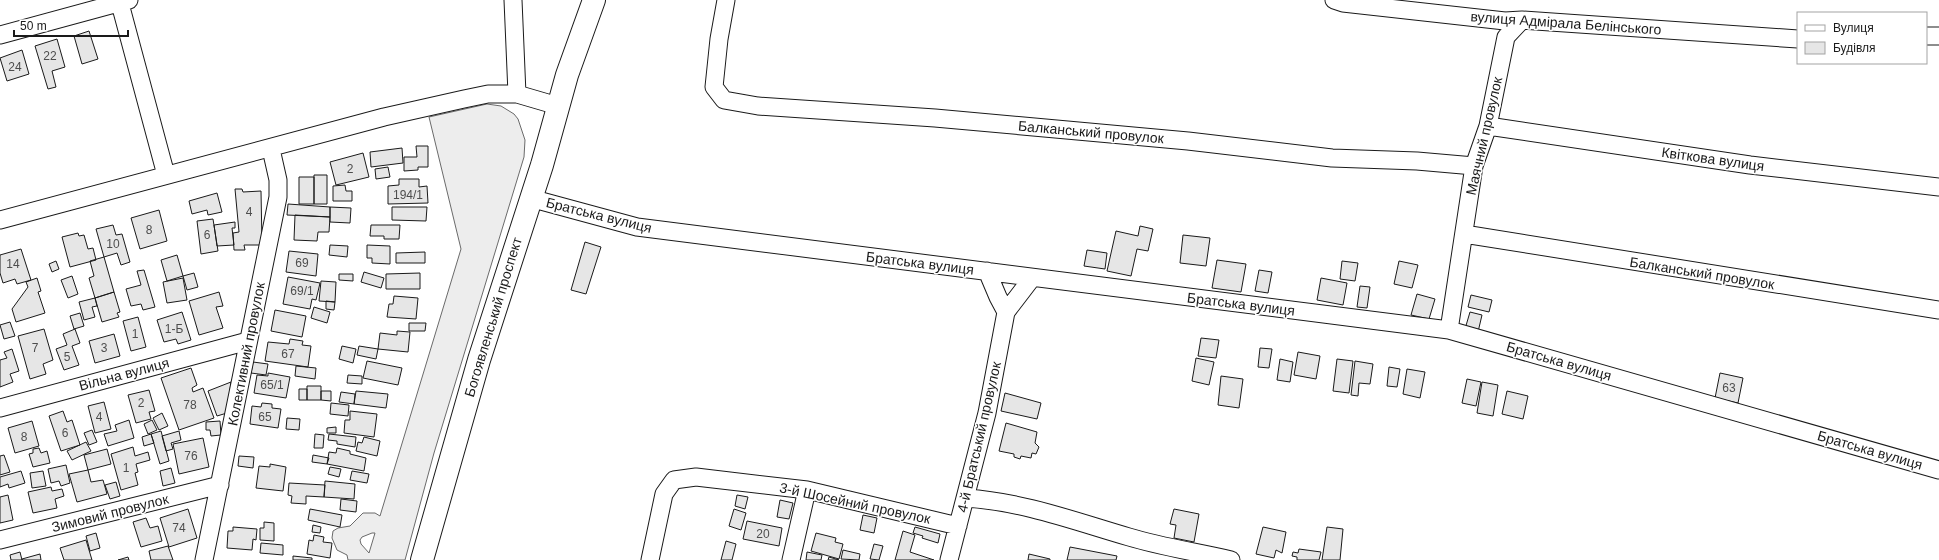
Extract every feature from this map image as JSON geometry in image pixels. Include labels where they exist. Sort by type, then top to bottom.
[{"type":"main road","name":"Богоявленський проспект","points":[[567,75],[580,0]]},
{"type":"main road","name":"Богоявленський проспект","points":[[422,560],[479,360],[567,75],[594,0]]},
{"type":"street","points":[[513,0],[516,94]]},
{"type":"street","name":"Балканський провулок","points":[[726,0],[719,39],[714,87],[724,100],[758,106],[935,118],[1188,142],[1332,158],[1417,161],[1474,166]]},
{"type":"street","points":[[0,35],[123,1],[166,176]]},
{"type":"street","name":"вулиця Адмірала Белінського","points":[[1340,1],[1505,21],[1522,20],[1797,39]]},
{"type":"street","name":"Маячний провулок","points":[[1449,330],[1474,166],[1488,126],[1506,37],[1522,20]]},
{"type":"street","points":[[1927,36],[1939,36]]},
{"type":"street","points":[[0,220],[271,149],[384,117],[457,100],[488,94],[516,94],[558,106]]},
{"type":"street","name":"Квіткова вулиця","points":[[1488,126],[1750,165],[1939,187]]},
{"type":"street","name":"Колективний провулок","points":[[204,560],[278,197],[278,180],[271,149]]},
{"type":"street","name":"Братська вулиця","points":[[530,198],[637,227],[1449,330],[1939,470]]},
{"type":"street","name":"Балканський провулок","points":[[1464,234],[1939,310]]},
{"type":"street","points":[[987,271],[1006,312]]},
{"type":"street","name":"4-й Братський провулок","points":[[949,560],[987,413],[1006,312],[1032,278]]},
{"type":"street","name":"Вільна вулиця","points":[[0,408],[248,341]]},
{"type":"street","name":"3-й Шосейний провулок","points":[[650,560],[664,494],[674,480],[696,477],[807,490],[958,526]]},
{"type":"street","name":"Зимовий провулок","points":[[0,540],[220,485]]},
{"type":"street","points":[[791,560],[807,490]]},
{"type":"street","points":[[966,498],[992,500],[1038,509],[1130,538],[1230,560]]},
{"type":"shaded area","points":[[487,104],[501,106],[514,114],[518,119],[525,140],[524,157],[434,453],[405,560],[348,560],[347,555],[337,550],[332,538],[333,531],[338,528],[350,526],[363,513],[375,513],[380,516],[461,249],[429,117]],"holes":[[[375,533],[369,553],[361,544],[360,540],[362,537]]]},
{"type":"building","points":[[89,31],[98,59],[82,64],[74,36]]},
{"type":"building","points":[[57,39],[65,67],[52,71],[56,87],[48,89],[35,46]]},
{"type":"building","points":[[22,50],[29,74],[7,81],[0,58]]},
{"type":"building","points":[[416,146],[428,146],[428,167],[418,167],[418,170],[404,171],[404,157],[417,157]]},
{"type":"building","points":[[402,148],[403,163],[371,167],[370,152]]},
{"type":"building","points":[[363,153],[369,177],[336,185],[330,162]]},
{"type":"building","points":[[388,167],[390,177],[376,179],[375,169]]},
{"type":"building","points":[[314,175],[327,175],[327,204],[314,204]]},
{"type":"building","points":[[299,177],[314,177],[314,204],[299,204]]},
{"type":"building","points":[[399,179],[419,179],[419,187],[427,186],[428,203],[388,204],[388,186],[399,185]]},
{"type":"building","points":[[345,185],[346,191],[352,191],[352,201],[333,201],[333,186]]},
{"type":"building","points":[[235,189],[242,189],[243,192],[261,191],[262,245],[244,245],[245,250],[234,250],[233,233],[239,232]]},
{"type":"building","points":[[217,193],[222,212],[208,215],[207,210],[192,214],[189,201]]},
{"type":"building","points":[[288,204],[330,207],[330,217],[287,215]]},
{"type":"building","points":[[330,207],[351,208],[350,223],[330,222]]},
{"type":"building","points":[[392,207],[427,207],[426,221],[392,220]]},
{"type":"building","points":[[159,210],[167,241],[140,249],[131,218]]},
{"type":"building","points":[[295,215],[330,217],[329,232],[318,232],[317,241],[294,240]]},
{"type":"building","points":[[213,219],[218,251],[201,254],[197,221]]},
{"type":"building","points":[[235,222],[235,228],[232,228],[234,245],[217,246],[214,225]]},
{"type":"building","points":[[113,225],[116,235],[122,234],[130,262],[121,265],[117,253],[104,257],[96,229]]},
{"type":"building","points":[[371,225],[400,225],[399,239],[384,239],[384,236],[370,236]]},
{"type":"building","points":[[1140,226],[1153,229],[1148,251],[1137,249],[1131,276],[1107,271],[1116,231],[1138,236]]},
{"type":"building","points":[[78,233],[79,236],[84,235],[88,249],[93,248],[96,260],[70,267],[62,237]]},
{"type":"building","points":[[1183,235],[1210,238],[1206,266],[1180,263]]},
{"type":"building","points":[[585,242],[601,247],[586,294],[571,290]]},
{"type":"building","points":[[330,245],[348,246],[347,257],[329,255]]},
{"type":"building","points":[[367,245],[390,246],[390,264],[372,263],[372,258],[367,258]]},
{"type":"building","points":[[21,249],[31,280],[17,284],[15,279],[3,283],[0,273],[0,255]]},
{"type":"building","points":[[1087,250],[1107,253],[1105,269],[1084,266]]},
{"type":"building","points":[[289,251],[318,254],[316,276],[286,272]]},
{"type":"building","points":[[425,252],[425,263],[396,263],[396,253]]},
{"type":"building","points":[[177,255],[183,276],[167,281],[161,260]]},
{"type":"building","points":[[104,257],[114,292],[95,298],[89,278],[94,276],[90,261]]},
{"type":"building","points":[[1217,260],[1246,264],[1241,292],[1212,288]]},
{"type":"building","points":[[56,261],[59,269],[52,272],[49,264]]},
{"type":"building","points":[[1342,261],[1358,263],[1355,281],[1340,279]]},
{"type":"building","points":[[1399,261],[1418,265],[1412,288],[1394,284]]},
{"type":"building","points":[[144,270],[155,307],[143,310],[141,304],[131,306],[126,289],[141,285],[137,271]]},
{"type":"building","points":[[1259,270],[1272,272],[1268,293],[1255,291]]},
{"type":"building","points":[[364,272],[384,278],[381,288],[361,282]]},
{"type":"building","points":[[194,273],[198,287],[187,290],[183,276]]},
{"type":"building","points":[[420,273],[420,289],[386,289],[386,274]]},
{"type":"building","points":[[339,274],[353,274],[353,281],[339,280]]},
{"type":"building","points":[[72,276],[78,294],[68,298],[61,280]]},
{"type":"building","points":[[288,277],[320,283],[316,300],[312,299],[310,309],[283,304]]},
{"type":"building","points":[[37,278],[41,291],[38,292],[45,313],[16,322],[12,309],[28,287],[26,282]]},
{"type":"building","points":[[183,278],[187,300],[167,303],[163,282]]},
{"type":"building","points":[[1321,278],[1347,283],[1343,305],[1317,300]]},
{"type":"building","points":[[321,281],[336,282],[335,302],[319,301]]},
{"type":"building","points":[[1360,286],[1370,287],[1367,308],[1357,307]]},
{"type":"building","points":[[114,292],[120,312],[117,313],[119,317],[102,322],[95,298]]},
{"type":"building","points":[[219,292],[223,306],[216,307],[223,328],[199,335],[189,301]]},
{"type":"building","points":[[1417,294],[1435,299],[1429,319],[1411,315]]},
{"type":"building","points":[[1471,295],[1492,300],[1489,312],[1468,307]]},
{"type":"building","points":[[394,296],[418,298],[416,319],[387,317],[389,304],[393,304]]},
{"type":"building","points":[[95,298],[97,306],[92,307],[95,317],[84,320],[79,302]]},
{"type":"building","points":[[326,301],[335,302],[334,310],[326,309]]},
{"type":"building","points":[[314,307],[330,312],[327,323],[311,318]]},
{"type":"building","points":[[275,310],[306,316],[302,337],[271,331]]},
{"type":"building","points":[[182,312],[191,340],[178,344],[176,339],[164,342],[157,320]]},
{"type":"building","points":[[1470,312],[1482,315],[1478,332],[1465,329]]},
{"type":"building","points":[[80,313],[84,326],[74,329],[70,316]]},
{"type":"building","points":[[138,317],[146,347],[131,351],[123,321]]},
{"type":"building","points":[[10,322],[15,336],[4,339],[0,325]]},
{"type":"building","points":[[409,323],[426,323],[425,331],[409,331]]},
{"type":"building","points":[[44,329],[53,360],[43,364],[46,374],[30,379],[18,336]]},
{"type":"building","points":[[75,329],[80,343],[72,346],[79,365],[64,370],[56,349],[67,345],[63,334]]},
{"type":"building","points":[[397,331],[410,332],[408,352],[378,349],[380,333],[397,335]]},
{"type":"building","points":[[114,334],[120,356],[95,363],[89,341]]},
{"type":"building","points":[[1201,338],[1219,340],[1216,358],[1198,356]]},
{"type":"building","points":[[290,339],[303,341],[302,345],[311,346],[308,367],[265,361],[268,342],[289,344]]},
{"type":"building","points":[[342,346],[356,349],[353,363],[339,359]]},
{"type":"building","points":[[359,346],[378,349],[376,359],[357,355]]},
{"type":"building","points":[[1260,348],[1272,349],[1269,368],[1258,367]]},
{"type":"building","points":[[12,349],[19,371],[10,374],[13,382],[0,387],[0,360],[7,358],[4,352]]},
{"type":"building","points":[[1298,352],[1320,356],[1316,379],[1294,375]]},
{"type":"building","points":[[1196,358],[1214,362],[1209,385],[1192,381]]},
{"type":"building","points":[[1280,359],[1293,362],[1290,382],[1277,380]]},
{"type":"building","points":[[1337,359],[1353,361],[1349,393],[1333,391]]},
{"type":"building","points":[[367,361],[402,368],[398,385],[363,378]]},
{"type":"building","points":[[1355,361],[1373,364],[1370,384],[1359,383],[1358,396],[1351,395]]},
{"type":"building","points":[[253,362],[268,364],[266,375],[251,373]]},
{"type":"building","points":[[296,366],[316,368],[315,379],[295,376]]},
{"type":"building","points":[[1389,367],[1400,369],[1397,387],[1387,386]]},
{"type":"building","points":[[191,368],[197,385],[192,388],[193,392],[203,388],[214,418],[179,430],[161,378]]},
{"type":"building","points":[[1407,369],[1425,372],[1420,398],[1403,394]]},
{"type":"building","points":[[268,373],[290,377],[286,398],[254,393],[257,375],[268,376]]},
{"type":"building","points":[[1720,373],[1743,378],[1738,403],[1715,398]]},
{"type":"building","points":[[348,375],[362,376],[362,384],[347,383]]},
{"type":"building","points":[[1221,376],[1243,379],[1239,408],[1218,405]]},
{"type":"building","points":[[1467,379],[1481,382],[1476,406],[1462,403]]},
{"type":"building","points":[[231,382],[227,413],[217,416],[208,391]]},
{"type":"building","points":[[1482,382],[1498,385],[1493,416],[1477,413]]},
{"type":"building","points":[[307,386],[321,386],[321,400],[307,400]]},
{"type":"building","points":[[299,389],[307,389],[307,400],[299,400]]},
{"type":"building","points":[[149,390],[155,411],[149,412],[151,419],[136,423],[128,395]]},
{"type":"building","points":[[321,391],[331,391],[331,401],[321,400]]},
{"type":"building","points":[[356,391],[388,394],[386,408],[354,404]]},
{"type":"building","points":[[1507,391],[1528,396],[1523,419],[1502,414]]},
{"type":"building","points":[[341,392],[355,394],[354,404],[339,402]]},
{"type":"building","points":[[1005,393],[1041,403],[1037,419],[1001,411]]},
{"type":"building","points":[[104,402],[111,429],[95,433],[88,406]]},
{"type":"building","points":[[262,403],[272,404],[272,408],[281,409],[278,428],[250,424],[252,406],[261,407]]},
{"type":"building","points":[[331,403],[349,405],[348,416],[330,414]]},
{"type":"building","points":[[63,411],[67,422],[72,420],[80,445],[61,451],[49,416]]},
{"type":"building","points":[[350,411],[377,414],[374,437],[344,433],[345,420],[350,420]]},
{"type":"building","points":[[162,413],[168,426],[159,430],[153,418]]},
{"type":"building","points":[[287,418],[300,419],[299,430],[286,429]]},
{"type":"building","points":[[129,420],[134,438],[108,446],[104,434],[117,431],[115,425]]},
{"type":"building","points":[[152,420],[157,430],[148,434],[144,424]]},
{"type":"building","points":[[32,421],[39,446],[15,453],[8,428]]},
{"type":"building","points":[[220,421],[221,435],[211,436],[210,430],[206,430],[206,422]]},
{"type":"building","points":[[1006,423],[1037,432],[1035,443],[1039,447],[1036,454],[1032,453],[1031,458],[1021,456],[1020,459],[1014,457],[1014,454],[999,451]]},
{"type":"building","points":[[336,427],[336,433],[327,433],[327,428]]},
{"type":"building","points":[[92,430],[97,442],[89,445],[84,433]]},
{"type":"building","points":[[161,431],[169,461],[160,464],[151,434]]},
{"type":"building","points":[[179,431],[181,440],[171,443],[173,449],[166,451],[162,436]]},
{"type":"building","points":[[151,434],[154,443],[144,446],[142,437]]},
{"type":"building","points":[[315,434],[324,435],[323,448],[314,448]]},
{"type":"building","points":[[329,434],[356,437],[355,447],[337,444],[337,441],[328,440]]},
{"type":"building","points":[[364,437],[380,441],[377,456],[356,451],[358,442],[362,443]]},
{"type":"building","points":[[203,438],[209,467],[179,474],[173,444]]},
{"type":"building","points":[[86,442],[91,451],[72,460],[67,451]]},
{"type":"building","points":[[133,447],[135,456],[148,452],[150,460],[136,464],[138,472],[135,473],[138,485],[121,490],[111,454]]},
{"type":"building","points":[[39,448],[41,453],[47,451],[50,463],[33,467],[29,454],[33,453],[33,449]]},
{"type":"building","points":[[337,448],[350,451],[350,454],[366,458],[364,471],[327,464],[329,452],[336,453]]},
{"type":"building","points":[[107,449],[111,464],[88,470],[84,455]]},
{"type":"building","points":[[4,455],[10,472],[0,475],[0,456]]},
{"type":"building","points":[[313,455],[329,458],[327,464],[312,462]]},
{"type":"building","points":[[239,456],[254,457],[253,468],[238,466]]},
{"type":"building","points":[[270,464],[286,467],[283,491],[256,488],[259,466],[270,467]]},
{"type":"building","points":[[66,465],[70,483],[61,486],[59,481],[51,483],[48,469]]},
{"type":"building","points":[[330,467],[341,469],[339,477],[328,474]]},
{"type":"building","points":[[171,468],[175,483],[163,486],[160,471]]},
{"type":"building","points":[[88,470],[91,482],[103,480],[107,494],[77,502],[69,474]]},
{"type":"building","points":[[21,471],[25,483],[9,488],[8,484],[0,487],[0,477]]},
{"type":"building","points":[[43,471],[46,486],[32,488],[30,473]]},
{"type":"building","points":[[352,471],[369,474],[367,483],[350,480]]},
{"type":"building","points":[[325,481],[355,484],[354,499],[324,497]]},
{"type":"building","points":[[116,482],[120,496],[110,499],[105,485]]},
{"type":"building","points":[[289,483],[325,485],[324,497],[306,496],[306,504],[291,503],[292,496],[288,495]]},
{"type":"building","points":[[51,487],[52,491],[62,489],[64,496],[55,499],[57,508],[33,513],[28,492]]},
{"type":"building","points":[[8,495],[13,520],[0,523],[0,497]]},
{"type":"building","points":[[737,495],[748,497],[745,509],[735,506]]},
{"type":"building","points":[[341,499],[357,501],[356,512],[340,510]]},
{"type":"building","points":[[780,500],[793,503],[789,519],[777,517]]},
{"type":"building","points":[[188,509],[197,538],[169,547],[160,518]]},
{"type":"building","points":[[310,509],[342,515],[340,527],[308,520]]},
{"type":"building","points":[[734,509],[746,513],[741,530],[729,526]]},
{"type":"building","points":[[1174,509],[1199,514],[1194,542],[1174,538],[1176,525],[1170,524]]},
{"type":"building","points":[[863,515],[877,518],[874,533],[860,530]]},
{"type":"building","points":[[146,518],[150,528],[158,526],[162,541],[141,547],[133,522]]},
{"type":"building","points":[[747,521],[782,528],[779,546],[743,539]]},
{"type":"building","points":[[264,522],[274,523],[274,541],[260,540],[260,528],[264,528]]},
{"type":"building","points":[[313,525],[321,527],[320,533],[312,532]]},
{"type":"building","points":[[233,527],[257,529],[256,540],[253,539],[252,550],[227,548],[228,531],[233,531]]},
{"type":"building","points":[[915,527],[940,534],[938,543],[922,538],[923,536],[913,533]]},
{"type":"building","points":[[1263,527],[1286,532],[1282,553],[1276,550],[1274,558],[1256,554]]},
{"type":"building","points":[[1327,527],[1343,529],[1340,560],[1322,560]]},
{"type":"building","points":[[903,531],[915,535],[910,552],[934,560],[895,560]]},
{"type":"building","points":[[96,533],[100,548],[90,551],[86,536]]},
{"type":"building","points":[[816,533],[836,538],[835,542],[843,544],[839,559],[811,551]]},
{"type":"building","points":[[314,535],[324,537],[323,542],[332,543],[330,558],[307,554],[309,540],[313,541]]},
{"type":"building","points":[[86,540],[92,560],[64,560],[60,548]]},
{"type":"building","points":[[726,541],[736,544],[732,560],[721,560]]},
{"type":"building","points":[[261,543],[283,545],[283,555],[260,553]]},
{"type":"building","points":[[874,544],[883,546],[879,560],[870,559]]},
{"type":"building","points":[[168,546],[173,560],[151,560],[149,551]]},
{"type":"building","points":[[1070,547],[1117,556],[1116,560],[1067,560]]},
{"type":"building","points":[[1299,549],[1321,552],[1319,560],[1297,560],[1297,557],[1292,556],[1293,552],[1298,553]]},
{"type":"building","points":[[843,550],[860,554],[859,560],[841,559]]},
{"type":"building","points":[[20,552],[22,560],[11,560],[10,555]]},
{"type":"building","points":[[807,552],[822,555],[821,560],[806,560]]},
{"type":"building","points":[[40,554],[41,560],[22,560],[22,559]]},
{"type":"building","points":[[1029,554],[1050,559],[1050,560],[1028,560]]},
{"type":"building","points":[[293,556],[312,558],[312,560],[293,560]]},
{"type":"building","points":[[128,557],[129,560],[118,560]]},
{"type":"building","points":[[829,557],[839,560],[828,560]]}]
